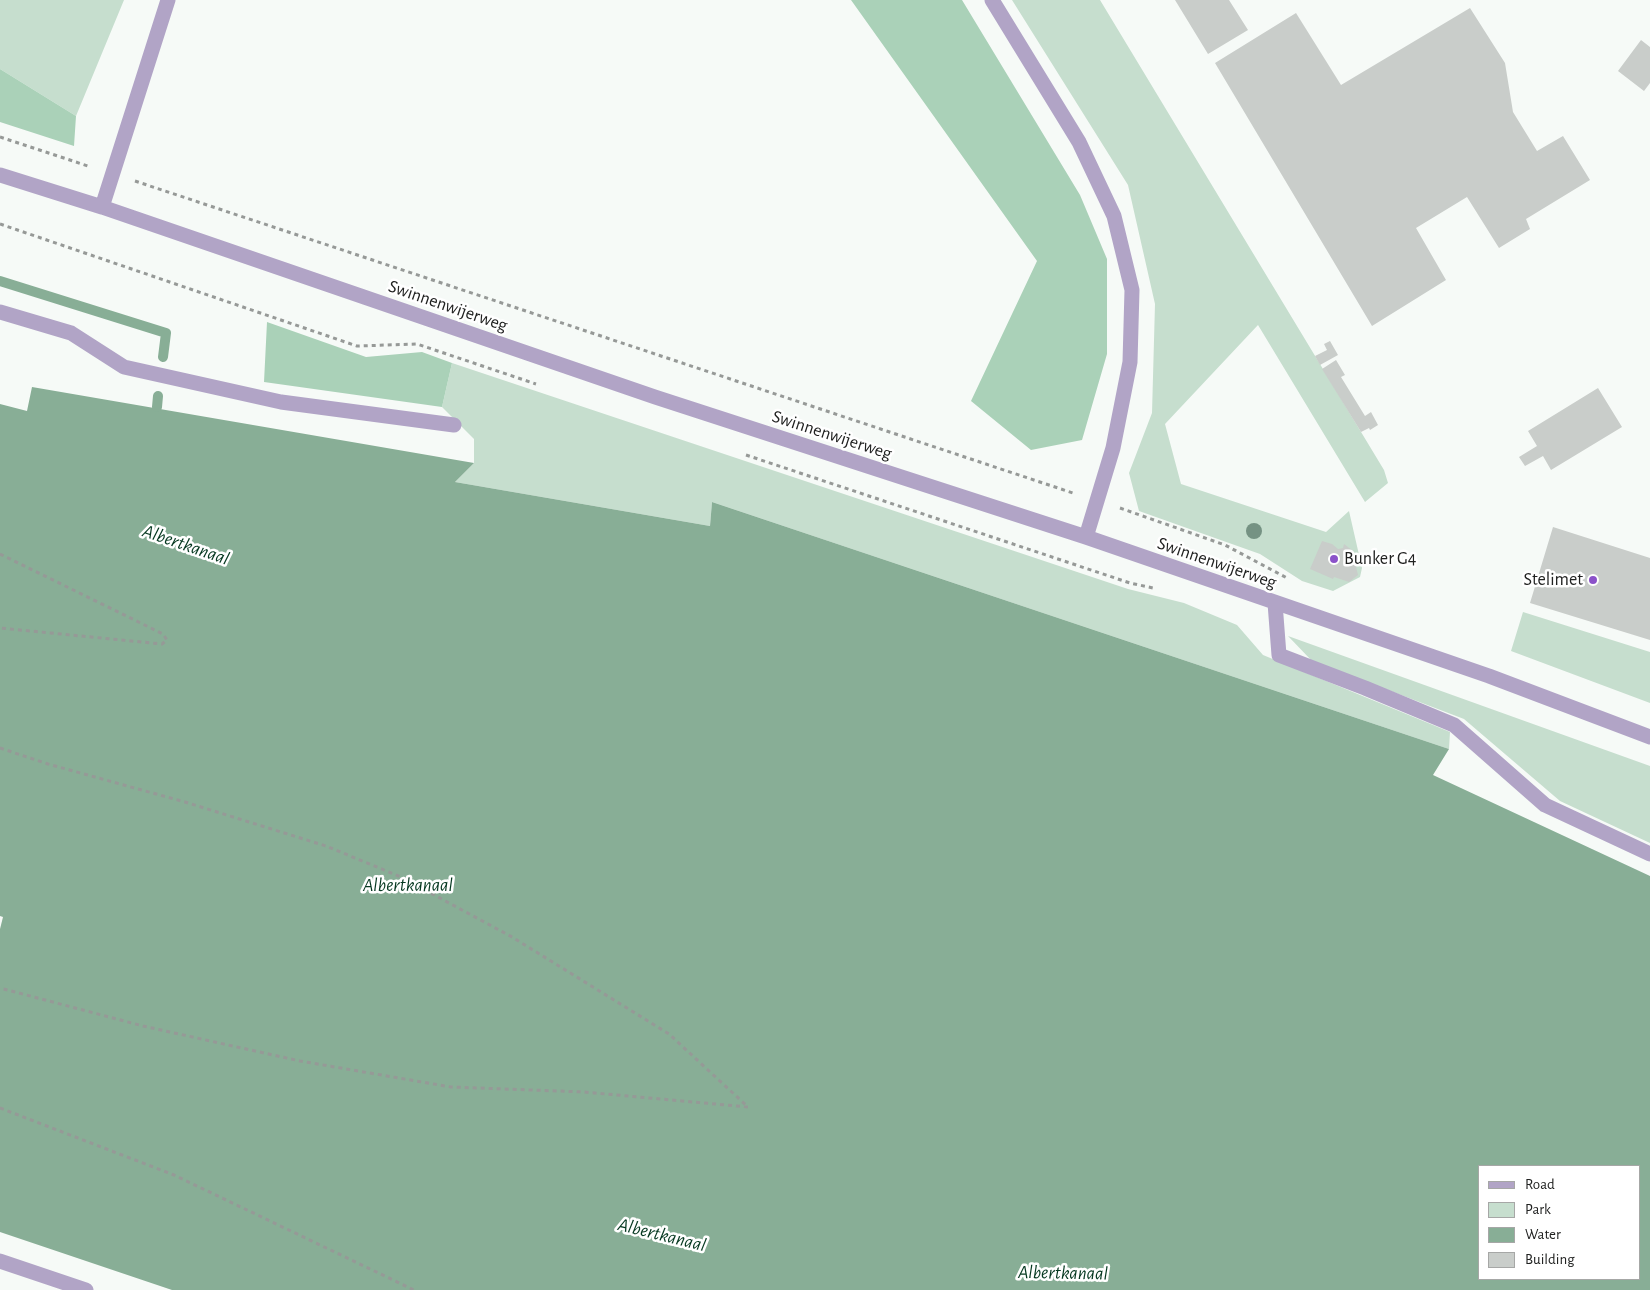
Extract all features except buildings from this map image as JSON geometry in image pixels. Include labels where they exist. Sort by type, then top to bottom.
[{"type":"street","points":[[102,207],[168,0]]},
{"type":"street","points":[[992,0],[1080,142],[1114,216],[1132,290],[1130,362],[1113,448],[1086,537]]},
{"type":"street","name":"Swinnenwijerweg","points":[[0,175],[102,207],[655,397],[1086,537],[1489,676],[1650,737]]},
{"type":"street","points":[[0,312],[71,333],[124,368],[281,402],[454,425]]},
{"type":"street","points":[[1276,603],[1279,655],[1454,725],[1545,805],[1650,854]]},
{"type":"street","points":[[0,1260],[86,1290]]},
{"type":"path","points":[[0,138],[1096,500],[1225,545],[1294,582]]},
{"type":"path","points":[[0,224],[357,346],[417,344],[537,385]]},
{"type":"path","points":[[744,454],[1130,583],[1158,589]]},
{"type":"path","points":[[0,554],[162,634],[167,640],[162,644],[0,628]]},
{"type":"path","points":[[0,748],[48,764],[185,802],[326,846],[401,877],[512,936],[669,1034],[748,1107],[584,1092],[451,1086],[282,1057],[143,1026],[0,988]]},
{"type":"path","points":[[0,1108],[174,1174],[414,1290]]},
{"type":"green space","points":[[0,0],[124,0],[76,116],[0,69]]},
{"type":"green space","points":[[1012,0],[1100,0],[1384,470],[1388,483],[1365,502],[1258,325],[1165,424],[1181,484],[1326,532],[1349,511],[1362,568],[1360,577],[1333,591],[1302,581],[1260,554],[1139,511],[1129,473],[1152,413],[1155,304],[1128,185]]},
{"type":"green space","points":[[452,363],[1128,589],[1184,603],[1237,625],[1263,655],[1450,732],[1449,749],[712,502],[710,526],[455,482],[474,463],[474,439],[442,407]]},
{"type":"green space","points":[[1523,612],[1650,652],[1650,703],[1511,651]]},
{"type":"green space","points":[[1288,636],[1650,766],[1650,843],[1560,801],[1464,719],[1312,661]]},
{"type":"shaded area","points":[[851,0],[962,0],[1080,195],[1107,259],[1107,354],[1082,440],[1031,450],[971,401],[1037,261]]},
{"type":"shaded area","points":[[0,69],[76,116],[74,146],[0,122]]},
{"type":"shaded area","points":[[267,322],[366,357],[422,352],[452,363],[442,407],[264,382]]},
{"type":"water","name":"Albertkanaal","points":[[32,387],[474,463],[455,482],[710,526],[712,502],[1449,749],[1433,775],[1650,876],[1650,1290],[172,1290],[0,1232],[0,929],[3,917],[0,916],[0,404],[27,411]]},
{"type":"waterway","points":[[0,281],[166,333],[163,357]]},
{"type":"waterway","points":[[157,407],[158,396]]},
{"type":"place","name":"Bunker G4","points":[[1334,559]]},
{"type":"place","name":"Stelimet","points":[[1593,580]]}]
